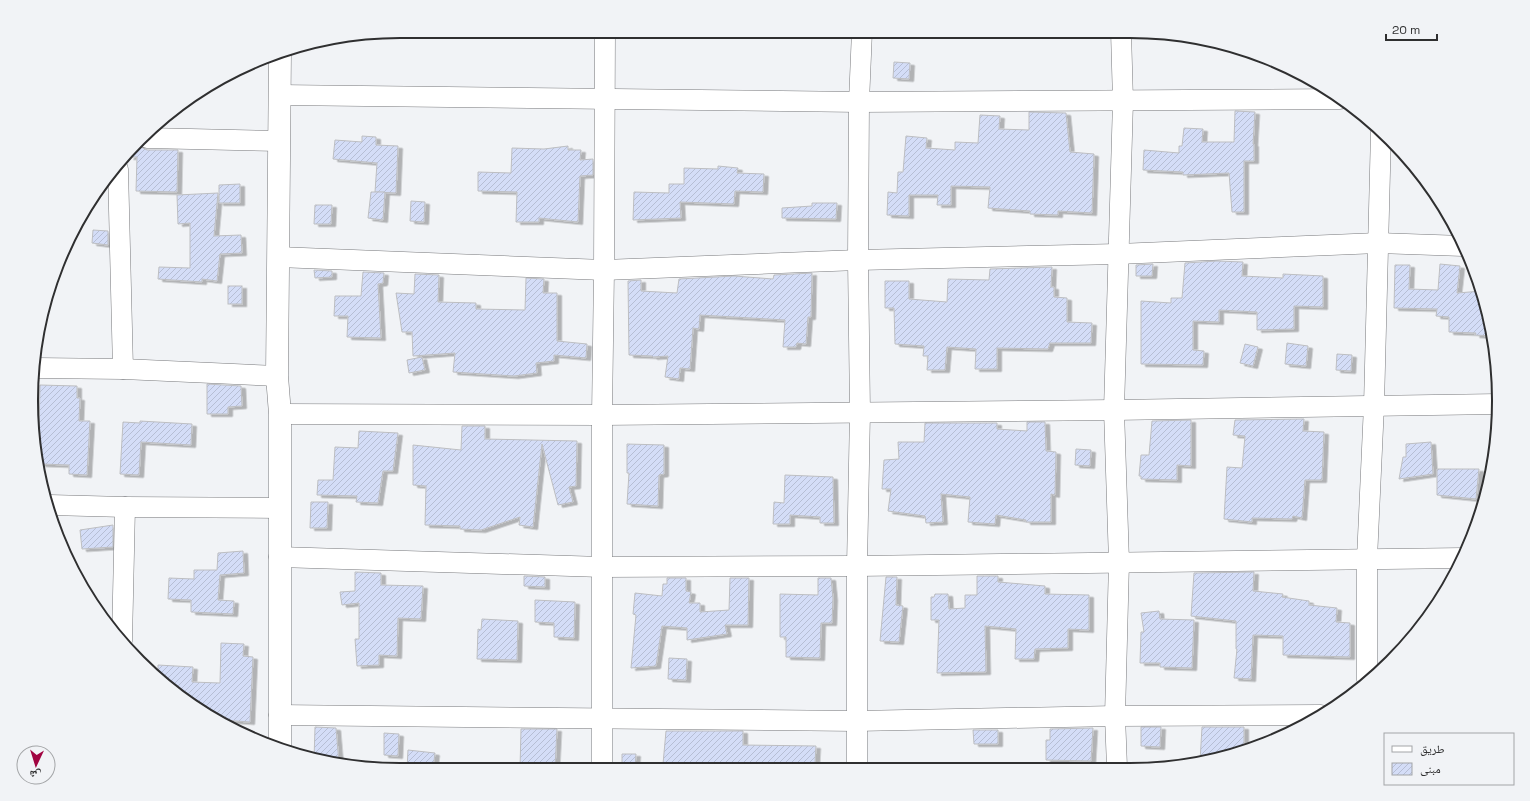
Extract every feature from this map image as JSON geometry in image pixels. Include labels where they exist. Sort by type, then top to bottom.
[{"type":"main road","points":[[280,59],[277,376],[280,414],[280,742]]},
{"type":"street","points":[[602,763],[604,38]]},
{"type":"street","points":[[857,763],[857,566],[860,412],[858,260],[859,102],[862,38]]},
{"type":"street","points":[[1117,763],[1115,716],[1119,562],[1114,410],[1123,101],[1121,38]]},
{"type":"street","points":[[280,96],[859,102],[1331,99]]},
{"type":"street","points":[[150,138],[279,141]]},
{"type":"street","points":[[1367,675],[1367,559],[1374,405],[1381,139]]},
{"type":"street","points":[[118,174],[123,369]]},
{"type":"street","points":[[278,257],[604,270],[858,260],[1118,254],[1378,243],[1457,246]]},
{"type":"street","points":[[40,368],[123,369],[277,376]]},
{"type":"street","points":[[280,414],[602,416],[1492,404]]},
{"type":"street","points":[[53,505],[124,508],[280,508]]},
{"type":"street","points":[[122,633],[124,508]]},
{"type":"street","points":[[279,557],[602,567],[857,566],[1456,558]]},
{"type":"street","points":[[279,716],[856,721],[1115,716],[1309,715]]},
{"type":"building","points":[[894,62],[910,63],[909,79],[893,78]]},
{"type":"building","points":[[1235,111],[1255,112],[1253,144],[1254,161],[1244,161],[1244,212],[1232,212],[1229,173],[1183,175],[1183,172],[1143,170],[1144,150],[1179,153],[1179,146],[1182,146],[1184,128],[1203,129],[1202,142],[1234,142]]},
{"type":"building","points":[[1029,112],[1066,113],[1070,152],[1094,154],[1092,213],[1058,211],[1058,215],[1030,214],[1030,211],[988,208],[990,187],[951,186],[951,205],[937,205],[938,195],[909,195],[909,216],[887,215],[888,192],[897,193],[898,172],[903,172],[906,136],[927,138],[926,148],[955,150],[955,142],[978,143],[980,115],[1000,116],[999,129],[1029,130]]},
{"type":"building","points":[[362,136],[376,137],[376,145],[398,146],[396,193],[375,192],[377,163],[333,159],[335,140],[362,142]]},
{"type":"building","points":[[568,146],[568,150],[581,150],[580,160],[593,159],[593,175],[580,176],[578,222],[539,218],[539,222],[516,222],[517,192],[478,191],[478,172],[511,173],[512,148],[544,149]]},
{"type":"building","points":[[141,147],[147,150],[178,150],[177,192],[136,191],[137,157],[132,157]]},
{"type":"building","points":[[718,166],[738,168],[737,173],[764,174],[763,192],[735,191],[734,204],[680,202],[681,218],[633,220],[634,192],[669,193],[669,184],[684,184],[684,168],[718,169]]},
{"type":"building","points":[[240,184],[240,203],[219,203],[219,185]]},
{"type":"building","points":[[371,192],[385,192],[383,220],[368,218]]},
{"type":"building","points":[[218,193],[214,236],[241,235],[242,253],[220,254],[217,281],[202,279],[202,282],[158,279],[159,267],[190,268],[190,223],[178,224],[177,195]]},
{"type":"building","points":[[411,201],[425,202],[424,222],[410,221]]},
{"type":"building","points":[[812,203],[837,203],[836,219],[782,218],[782,208],[812,206]]},
{"type":"building","points":[[315,205],[332,205],[331,224],[314,224]]},
{"type":"building","points":[[93,230],[108,231],[108,245],[92,243]]},
{"type":"building","points":[[1217,261],[1243,262],[1242,276],[1283,278],[1283,274],[1323,276],[1323,307],[1294,306],[1294,329],[1257,330],[1257,312],[1219,310],[1219,322],[1193,321],[1193,350],[1204,351],[1203,365],[1141,364],[1141,301],[1171,303],[1171,298],[1182,298],[1185,263]]},
{"type":"building","points":[[1153,264],[1152,276],[1136,276],[1136,265]]},
{"type":"building","points":[[1440,264],[1460,266],[1457,293],[1475,292],[1486,336],[1475,335],[1476,333],[1449,332],[1449,317],[1436,316],[1437,309],[1394,308],[1395,265],[1410,265],[1409,289],[1438,290]]},
{"type":"building","points":[[1052,267],[1051,287],[1054,287],[1054,297],[1067,298],[1067,322],[1092,323],[1091,343],[1050,343],[1048,349],[997,348],[997,369],[975,369],[976,349],[947,347],[945,370],[927,370],[928,356],[923,356],[924,346],[895,344],[894,308],[885,308],[885,281],[909,281],[909,299],[947,302],[948,279],[989,280],[990,269]]},
{"type":"building","points":[[314,270],[332,271],[332,277],[315,278]]},
{"type":"building","points":[[363,272],[384,273],[383,283],[378,284],[381,338],[347,337],[348,316],[334,316],[335,296],[361,296]]},
{"type":"building","points":[[812,273],[811,317],[808,317],[806,344],[797,343],[796,347],[783,347],[785,320],[700,315],[699,329],[693,328],[690,369],[680,368],[679,379],[665,377],[668,356],[653,357],[629,355],[628,281],[641,280],[641,291],[677,293],[679,279],[734,276],[773,279],[774,275]]},
{"type":"building","points":[[415,274],[439,275],[438,302],[476,303],[476,309],[525,310],[526,278],[544,279],[543,293],[557,293],[557,341],[587,344],[586,358],[554,355],[554,361],[536,363],[537,373],[514,376],[453,372],[455,353],[413,356],[412,332],[402,332],[396,293],[414,294]]},
{"type":"building","points":[[228,286],[242,286],[242,304],[228,304]]},
{"type":"building","points":[[1287,343],[1308,346],[1306,366],[1285,364]]},
{"type":"building","points":[[1245,344],[1258,347],[1253,366],[1240,363]]},
{"type":"building","points":[[1337,354],[1352,355],[1351,371],[1336,370]]},
{"type":"building","points":[[422,357],[425,370],[409,373],[407,360]]},
{"type":"building","points":[[207,384],[241,386],[242,406],[228,407],[228,414],[207,414]]},
{"type":"building","points":[[40,385],[77,386],[77,398],[80,398],[79,421],[90,421],[87,475],[69,474],[69,465],[44,464],[39,425]]},
{"type":"building","points":[[1304,419],[1303,431],[1324,432],[1322,480],[1305,480],[1302,518],[1293,516],[1292,519],[1252,518],[1252,522],[1224,519],[1227,467],[1242,468],[1245,436],[1233,435],[1235,420]]},
{"type":"building","points":[[1191,420],[1191,466],[1177,465],[1177,480],[1141,479],[1141,476],[1139,476],[1141,455],[1149,455],[1152,421]]},
{"type":"building","points":[[140,421],[192,424],[191,445],[141,442],[139,475],[120,474],[123,422],[140,423]]},
{"type":"building","points":[[1027,422],[1045,422],[1046,451],[1056,452],[1055,495],[1051,494],[1051,522],[1026,522],[1026,520],[996,515],[995,524],[968,522],[970,497],[941,494],[943,522],[926,523],[925,516],[888,511],[891,489],[882,489],[884,460],[899,459],[898,442],[924,442],[925,423],[997,423],[997,429],[1027,431]]},
{"type":"building","points":[[462,426],[485,426],[485,439],[577,441],[576,486],[569,487],[573,502],[558,505],[542,444],[533,527],[519,525],[520,517],[481,530],[460,529],[460,526],[425,525],[426,486],[413,485],[413,445],[461,450]]},
{"type":"building","points":[[359,431],[398,433],[393,471],[383,471],[378,503],[356,502],[357,496],[317,495],[318,480],[333,480],[335,447],[358,448]]},
{"type":"building","points":[[1431,442],[1433,474],[1399,479],[1403,457],[1406,457],[1406,444]]},
{"type":"building","points":[[627,444],[664,445],[664,474],[659,475],[658,506],[627,504],[629,473],[627,473]]},
{"type":"building","points":[[1076,449],[1091,450],[1090,466],[1075,465]]},
{"type":"building","points":[[1437,469],[1479,469],[1476,499],[1437,495]]},
{"type":"building","points":[[785,475],[833,477],[834,523],[820,523],[820,517],[790,515],[790,524],[773,524],[774,502],[784,503]]},
{"type":"building","points":[[311,502],[328,502],[327,528],[310,528]]},
{"type":"building","points":[[113,525],[113,547],[82,549],[80,530]]},
{"type":"building","points":[[243,551],[244,573],[220,575],[218,600],[234,601],[233,614],[191,612],[191,600],[168,599],[169,578],[194,579],[194,570],[217,570],[218,553]]},
{"type":"building","points":[[355,572],[381,573],[381,585],[423,586],[421,619],[398,618],[397,656],[379,655],[379,665],[357,666],[355,639],[359,639],[359,603],[342,605],[340,592],[355,591]]},
{"type":"building","points":[[1254,572],[1253,591],[1283,594],[1282,597],[1309,601],[1309,605],[1337,608],[1336,622],[1350,623],[1350,657],[1283,655],[1283,636],[1253,635],[1251,679],[1234,678],[1237,649],[1236,621],[1191,616],[1194,573]]},
{"type":"building","points":[[524,576],[545,577],[545,587],[524,586]]},
{"type":"building","points":[[977,576],[998,576],[998,582],[1045,586],[1045,594],[1089,595],[1089,630],[1068,629],[1068,648],[1035,649],[1034,659],[1015,659],[1016,629],[985,626],[986,672],[937,673],[939,620],[931,620],[931,597],[934,597],[935,594],[948,594],[949,609],[965,608],[965,595],[977,595]]},
{"type":"building","points":[[886,577],[897,577],[896,605],[903,606],[899,642],[880,641]]},
{"type":"building","points":[[667,578],[686,578],[686,591],[691,592],[689,603],[700,603],[700,612],[729,610],[730,578],[749,578],[748,625],[725,625],[727,634],[687,640],[687,628],[662,626],[656,666],[631,668],[636,615],[633,614],[635,593],[662,596],[663,584],[667,584]]},
{"type":"building","points":[[818,578],[831,578],[833,598],[832,623],[821,623],[820,658],[786,657],[786,637],[780,637],[780,594],[818,595]]},
{"type":"building","points":[[535,600],[575,602],[574,638],[554,637],[554,623],[535,622]]},
{"type":"building","points":[[1159,611],[1160,619],[1194,620],[1192,668],[1160,667],[1160,663],[1140,663],[1141,632],[1144,632],[1141,613]]},
{"type":"building","points":[[482,619],[518,621],[517,660],[477,659],[478,629],[481,630]]},
{"type":"building","points":[[221,643],[244,644],[243,656],[253,657],[250,722],[231,721],[199,702],[161,673],[158,670],[158,665],[193,667],[192,682],[220,683]]},
{"type":"building","points":[[669,658],[687,659],[686,680],[668,679]]},
{"type":"building","points":[[315,727],[336,728],[339,757],[314,753]]},
{"type":"building","points":[[1141,727],[1161,727],[1160,747],[1141,746]]},
{"type":"building","points":[[1202,727],[1244,727],[1244,745],[1200,756]]},
{"type":"building","points":[[1093,728],[1091,761],[1046,760],[1046,740],[1050,740],[1050,729]]},
{"type":"building","points":[[521,729],[557,729],[555,763],[520,763]]},
{"type":"building","points":[[973,730],[998,730],[998,744],[974,744]]},
{"type":"building","points":[[666,731],[743,731],[743,745],[816,746],[815,763],[663,763]]},
{"type":"building","points":[[384,733],[399,734],[398,756],[384,755]]},
{"type":"building","points":[[408,750],[435,753],[434,763],[407,763]]},
{"type":"building","points":[[622,754],[636,754],[635,763],[622,763]]}]
